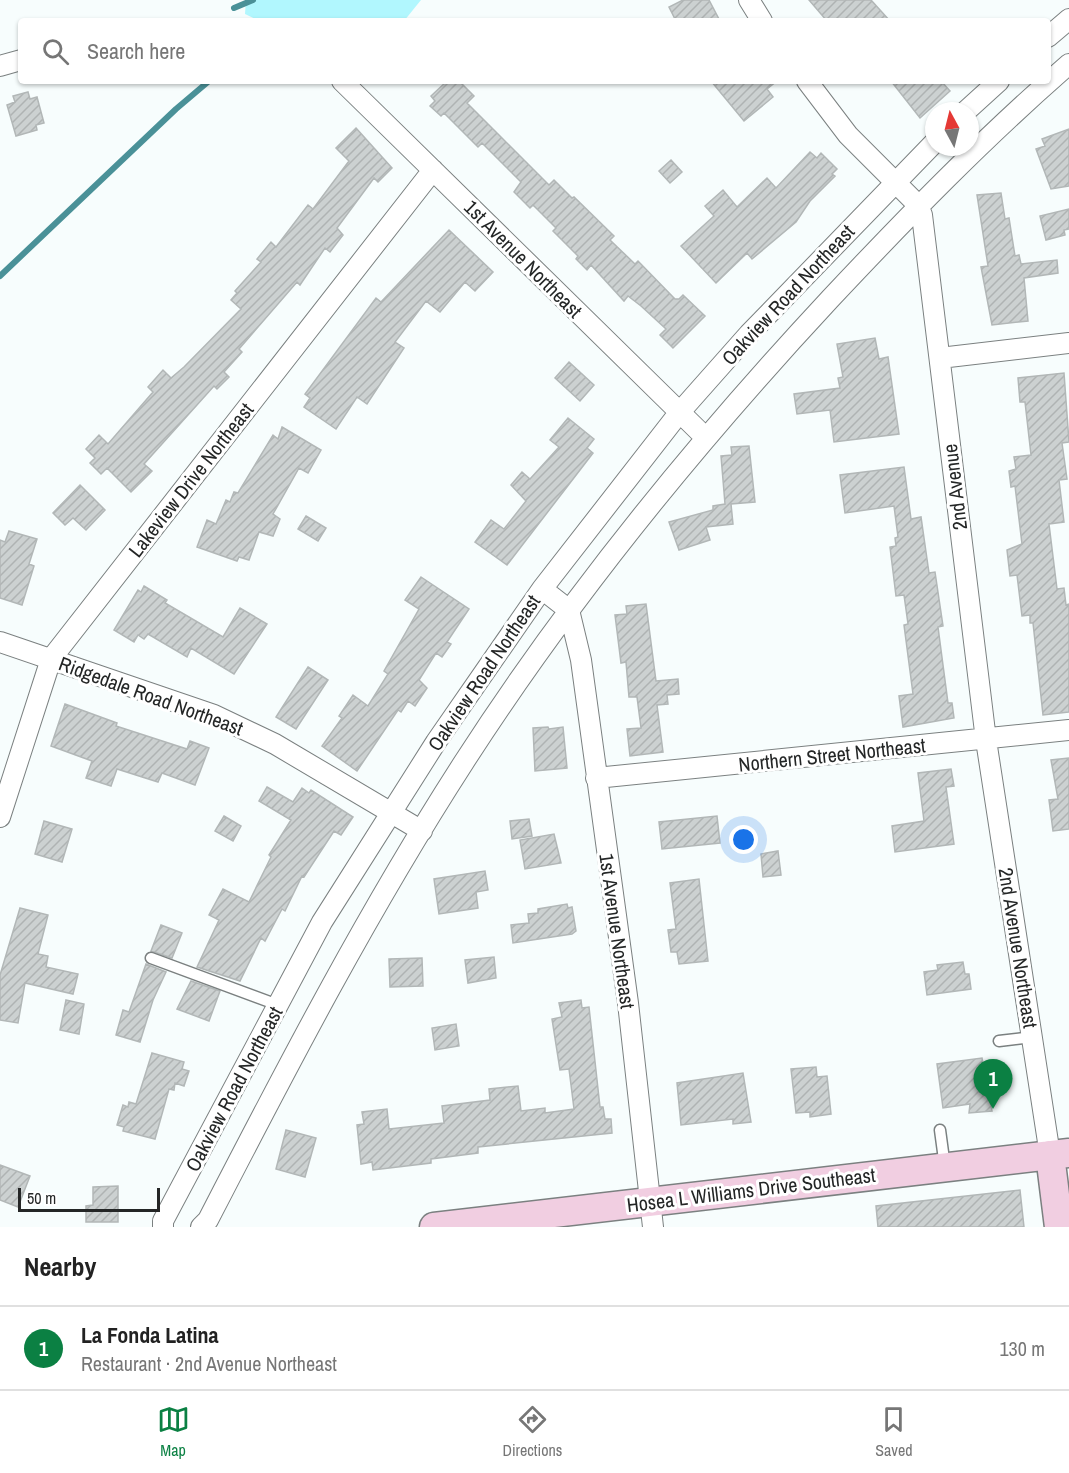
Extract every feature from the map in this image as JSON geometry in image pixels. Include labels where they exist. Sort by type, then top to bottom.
[{"type":"street","points":[[749,0],[760,18]]},
{"type":"street","points":[[1051,34],[1069,19]]},
{"type":"street","points":[[0,66],[18,61]]},
{"type":"street","name":"Oakview Road Northeast","points":[[1051,80],[1069,64]]},
{"type":"street","name":"1st Avenue Northeast","points":[[345,84],[705,437]]},
{"type":"street","points":[[809,84],[848,135],[918,205]]},
{"type":"street","points":[[976,102],[996,84]]},
{"type":"street","name":"Oakview Road Northeast","points":[[201,1227],[208,1220],[356,942],[422,831],[464,762],[569,610],[705,437],[918,205],[1001,123],[1046,84]]},
{"type":"street","name":"Oakview Road Northeast","points":[[163,1227],[163,1221],[322,922],[391,813],[542,589],[679,413],[749,334],[925,152]]},
{"type":"street","name":"Lakeview Drive Northeast","points":[[0,817],[51,659],[433,170]]},
{"type":"street","name":"2nd Avenue","points":[[918,205],[924,233],[940,358],[986,740]]},
{"type":"street","points":[[940,358],[1069,343]]},
{"type":"street","points":[[542,589],[569,610]]},
{"type":"street","name":"1st Avenue Northeast","points":[[569,610],[581,660],[628,1003],[652,1214]]},
{"type":"street","name":"Ridgedale Road Northeast","points":[[0,642],[214,715],[275,744],[422,831]]},
{"type":"street","name":"Northern Street Northeast","points":[[596,778],[1069,730]]},
{"type":"street","name":"2nd Avenue Northeast","points":[[986,740],[1032,1037],[1060,1154]]},
{"type":"street","points":[[1059,1227],[1060,1154]]},
{"type":"street","name":"Hosea L Williams Drive Southeast","points":[[434,1227],[652,1214],[945,1168],[1060,1154]]},
{"type":"lane","points":[[151,958],[278,1005]]},
{"type":"lane","points":[[999,1041],[1032,1037]]},
{"type":"lane","points":[[940,1130],[945,1168]]},
{"type":"shaded area","points":[[246,0],[421,0],[406,18],[254,18],[245,14]]},
{"type":"building","points":[[683,0],[709,0],[718,18],[674,18],[669,7]]},
{"type":"building","points":[[809,0],[871,0],[887,18],[824,18]]},
{"type":"building","points":[[444,84],[462,84],[474,96],[467,103],[549,185],[554,180],[614,236],[610,240],[635,264],[638,261],[675,299],[683,295],[705,316],[673,348],[660,335],[666,329],[641,306],[628,296],[624,301],[591,265],[587,270],[576,259],[578,256],[553,231],[556,228],[533,205],[530,208],[514,192],[521,182],[482,143],[478,147],[444,113],[441,116],[430,106],[435,101],[431,96]]},
{"type":"building","points":[[713,84],[773,84],[767,89],[773,97],[744,121]]},
{"type":"building","points":[[893,84],[944,84],[950,91],[938,102],[925,102],[925,114],[920,118]]},
{"type":"building","points":[[28,92],[30,99],[37,97],[44,123],[36,125],[37,130],[16,136],[7,105],[15,102],[13,96]]},
{"type":"building","points":[[356,128],[392,168],[378,182],[374,178],[337,228],[343,235],[330,252],[325,248],[300,285],[297,282],[239,349],[242,352],[224,372],[229,377],[217,389],[214,386],[144,464],[152,471],[131,492],[107,468],[101,474],[90,463],[95,458],[86,449],[99,435],[108,444],[153,392],[148,387],[163,370],[171,378],[241,309],[231,300],[237,293],[235,291],[261,262],[257,259],[271,242],[276,247],[308,205],[313,209],[349,161],[336,148]]},
{"type":"building","points":[[1069,129],[1069,186],[1051,189],[1036,149],[1045,146],[1042,139]]},
{"type":"building","points":[[810,152],[817,158],[821,153],[837,169],[832,174],[835,176],[810,201],[796,222],[752,259],[747,253],[716,283],[681,246],[714,216],[705,206],[723,190],[737,207],[767,178],[776,188]]},
{"type":"building","points":[[671,160],[682,172],[670,183],[659,171]]},
{"type":"building","points":[[1001,193],[1005,219],[1009,218],[1015,256],[1019,255],[1021,264],[1057,260],[1058,273],[1024,278],[1028,321],[992,325],[981,267],[988,266],[977,195]]},
{"type":"building","points":[[1069,209],[1069,229],[1064,230],[1065,235],[1046,240],[1040,216]]},
{"type":"building","points":[[449,230],[493,272],[475,291],[465,282],[440,312],[426,301],[395,342],[404,348],[367,404],[357,397],[336,429],[304,407],[310,398],[305,394],[376,298],[381,302]]},
{"type":"building","points":[[875,338],[879,359],[888,357],[899,434],[834,442],[830,410],[797,414],[794,394],[840,388],[838,378],[843,377],[837,344]]},
{"type":"building","points":[[569,362],[594,385],[580,401],[555,378]]},
{"type":"building","points":[[1064,373],[1069,442],[1062,443],[1067,479],[1059,480],[1064,522],[1049,524],[1057,589],[1064,588],[1066,605],[1069,604],[1069,712],[1043,715],[1033,623],[1030,623],[1030,615],[1022,616],[1017,575],[1010,576],[1007,550],[1022,544],[1015,486],[1011,487],[1009,471],[1016,469],[1014,457],[1031,455],[1025,402],[1020,402],[1018,378]]},
{"type":"building","points":[[568,418],[594,439],[587,448],[593,453],[507,565],[475,542],[491,520],[504,529],[526,501],[511,485],[522,472],[530,479],[559,447],[550,440]]},
{"type":"building","points":[[282,427],[321,450],[308,473],[299,468],[273,514],[280,519],[273,536],[259,532],[249,560],[239,557],[237,561],[197,547],[207,520],[216,524],[226,500],[230,502],[234,492],[238,493],[273,435],[278,439]]},
{"type":"building","points":[[749,446],[755,502],[731,504],[733,524],[706,527],[710,540],[679,550],[669,522],[713,510],[713,506],[725,504],[721,456],[732,455],[731,447]]},
{"type":"building","points":[[904,467],[911,519],[921,517],[929,573],[935,572],[943,626],[938,627],[948,703],[952,703],[954,718],[903,727],[899,696],[913,694],[904,625],[908,624],[904,595],[896,596],[890,547],[896,546],[895,538],[898,537],[894,506],[845,513],[840,475]]},
{"type":"building","points":[[80,485],[105,510],[86,530],[73,518],[65,525],[53,513]]},
{"type":"building","points":[[306,516],[326,528],[318,541],[298,529]]},
{"type":"building","points":[[9,531],[37,539],[29,564],[34,566],[22,605],[0,598],[0,540],[5,542]]},
{"type":"building","points":[[421,577],[469,609],[447,642],[451,644],[442,657],[436,653],[419,680],[427,688],[415,706],[408,701],[401,712],[398,710],[357,771],[322,746],[342,718],[339,716],[353,695],[368,706],[388,674],[384,671],[419,609],[405,600]]},
{"type":"building","points":[[144,586],[167,600],[165,603],[223,637],[240,608],[267,624],[234,674],[191,648],[187,657],[148,634],[144,639],[138,635],[134,642],[114,630],[138,590],[141,592]]},
{"type":"building","points":[[646,604],[656,681],[678,679],[679,694],[667,695],[668,704],[657,705],[663,752],[630,756],[627,729],[641,728],[637,697],[629,697],[626,662],[621,663],[615,615],[627,614],[626,606]]},
{"type":"building","points":[[308,667],[328,680],[296,729],[276,717]]},
{"type":"building","points":[[65,704],[117,723],[116,726],[187,749],[190,741],[209,748],[195,785],[162,773],[158,782],[117,769],[111,786],[86,778],[92,761],[51,746]]},
{"type":"building","points":[[548,727],[549,729],[563,727],[567,768],[535,771],[533,728]]},
{"type":"building","points":[[1069,758],[1069,829],[1053,831],[1049,800],[1058,799],[1051,760]]},
{"type":"building","points":[[951,769],[954,786],[946,787],[954,844],[895,852],[892,826],[924,821],[918,773]]},
{"type":"building","points":[[267,787],[293,802],[302,788],[309,793],[311,790],[353,817],[341,835],[334,831],[304,877],[302,876],[285,911],[282,909],[265,941],[261,938],[240,981],[197,967],[219,920],[209,915],[223,889],[249,902],[271,857],[269,855],[291,820],[259,801]]},
{"type":"building","points":[[224,816],[241,826],[233,841],[215,831]]},
{"type":"building","points":[[717,816],[720,843],[662,849],[659,822]]},
{"type":"building","points":[[529,819],[532,836],[512,839],[510,821]]},
{"type":"building","points":[[44,821],[72,829],[62,862],[35,854]]},
{"type":"building","points":[[554,834],[561,863],[525,869],[520,840]]},
{"type":"building","points":[[778,851],[781,875],[763,877],[761,854]]},
{"type":"building","points":[[485,871],[488,890],[476,892],[478,908],[439,914],[434,879]]},
{"type":"building","points":[[699,879],[708,961],[679,964],[677,952],[671,952],[668,930],[676,929],[670,883]]},
{"type":"building","points":[[567,904],[568,908],[572,907],[576,931],[572,934],[513,943],[511,925],[529,923],[528,914],[538,913],[538,909]]},
{"type":"building","points":[[20,908],[48,915],[38,954],[48,956],[46,967],[78,974],[73,994],[25,983],[18,1023],[0,1020],[0,975]]},
{"type":"building","points":[[161,925],[182,933],[172,958],[151,951]]},
{"type":"building","points":[[494,957],[496,978],[468,983],[465,960]]},
{"type":"building","points":[[422,958],[423,986],[390,987],[389,959]]},
{"type":"building","points":[[963,962],[965,974],[969,974],[971,989],[927,995],[924,972],[938,970],[937,965]]},
{"type":"building","points":[[146,964],[166,972],[153,1000],[140,1042],[116,1035],[123,1010],[129,1012]]},
{"type":"building","points":[[191,981],[220,991],[209,1021],[177,1009]]},
{"type":"building","points":[[66,1000],[84,1004],[79,1034],[60,1030]]},
{"type":"building","points":[[581,1000],[582,1008],[589,1007],[600,1107],[603,1107],[605,1119],[611,1119],[612,1133],[478,1147],[478,1153],[431,1159],[431,1163],[373,1170],[372,1162],[361,1164],[357,1125],[364,1124],[362,1112],[387,1109],[389,1129],[444,1123],[442,1106],[490,1100],[489,1089],[518,1086],[521,1111],[545,1108],[545,1113],[574,1109],[569,1069],[560,1070],[552,1019],[562,1017],[559,1003]]},
{"type":"building","points":[[456,1024],[459,1046],[435,1050],[432,1028]]},
{"type":"building","points":[[152,1053],[184,1062],[182,1069],[189,1071],[184,1086],[175,1083],[174,1090],[169,1089],[155,1139],[123,1131],[124,1127],[117,1125],[123,1105],[128,1107],[129,1102],[136,1104]]},
{"type":"building","points":[[982,1058],[992,1111],[969,1113],[970,1104],[943,1108],[937,1064]]},
{"type":"building","points":[[816,1067],[817,1077],[827,1076],[831,1114],[810,1117],[810,1112],[796,1113],[791,1069]]},
{"type":"building","points":[[743,1073],[751,1122],[733,1124],[733,1119],[681,1125],[677,1083]]},
{"type":"building","points":[[286,1130],[316,1138],[305,1177],[276,1169]]},
{"type":"building","points":[[0,1165],[30,1176],[18,1207],[0,1200]]},
{"type":"building","points":[[118,1186],[118,1222],[86,1222],[86,1206],[93,1205],[93,1187]]},
{"type":"building","points":[[1020,1190],[1024,1227],[878,1227],[876,1206]]},
{"type":"waterway","points":[[234,8],[253,0]]},
{"type":"waterway","points":[[0,276],[176,109],[205,84]]},
{"type":"place","name":"La Fonda Latina","points":[[993,1109]]}]
